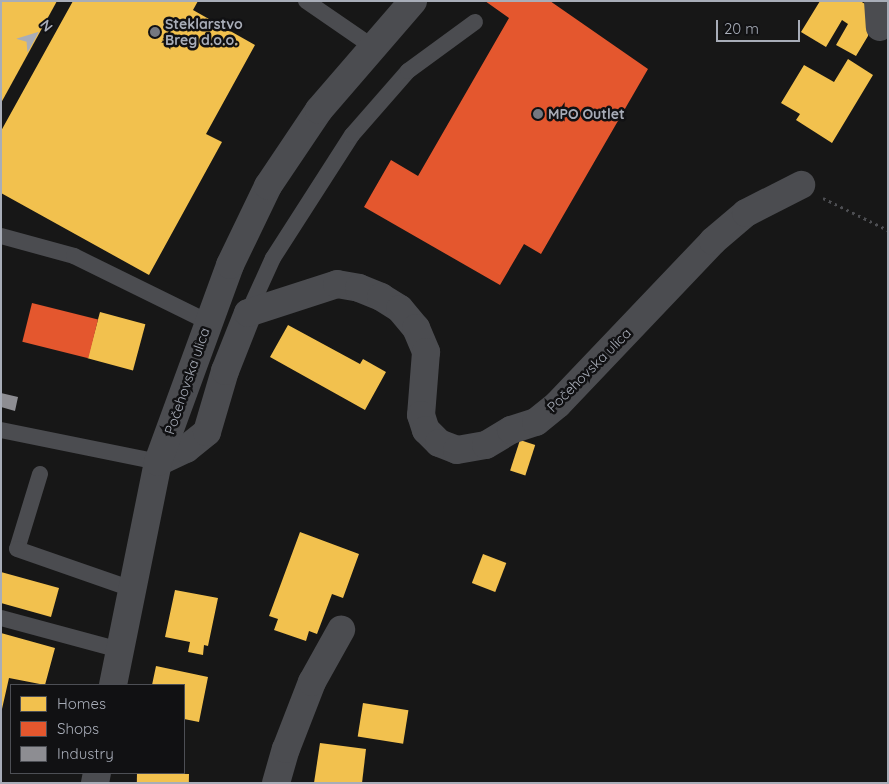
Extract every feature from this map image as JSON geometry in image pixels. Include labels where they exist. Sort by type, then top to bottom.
[{"type":"street","name":"Počehovska ulica","points":[[113,684],[158,462],[230,265],[268,186],[319,110],[414,1]]},
{"type":"street","name":"Počehovska ulica","points":[[158,462],[186,450],[207,432],[225,371],[248,313],[337,284],[359,288],[380,297],[400,309],[416,328],[426,352],[421,415],[426,430],[439,443],[456,450],[486,445],[511,430],[536,422],[558,404],[713,241],[746,213],[801,185]]},
{"type":"street","points":[[276,783],[286,748],[312,682],[341,630]]},
{"type":"lane","points":[[306,1],[373,47]]},
{"type":"lane","points":[[248,313],[273,258],[352,135],[408,71],[475,22]]},
{"type":"lane","points":[[1,236],[74,256],[208,322]]},
{"type":"lane","points":[[1,430],[158,462]]},
{"type":"lane","points":[[40,474],[17,549],[132,589]]},
{"type":"lane","points":[[1,618],[120,650]]},
{"type":"path","points":[[801,185],[888,230]]},
{"type":"building: Homes","points":[[1,1],[57,1],[1,103]]},
{"type":"building: Homes","points":[[73,1],[198,1],[193,10],[255,45],[206,134],[222,142],[149,275],[1,193],[1,131]]},
{"type":"building: Homes","points":[[820,1],[860,1],[867,5],[868,36],[856,56],[836,45],[848,24],[842,20],[826,47],[801,32]]},
{"type":"building: Homes","points":[[848,59],[873,75],[832,143],[796,120],[800,114],[781,103],[804,65],[834,82]]},
{"type":"building: Homes","points":[[100,312],[145,324],[133,371],[88,358]]},
{"type":"building: Homes","points":[[288,325],[360,364],[363,359],[386,372],[365,410],[270,357]]},
{"type":"building: Homes","points":[[520,440],[535,445],[525,475],[510,470]]},
{"type":"building: Homes","points":[[300,532],[359,554],[343,598],[332,594],[317,634],[309,631],[306,641],[274,630],[278,619],[269,616]]},
{"type":"building: Homes","points":[[483,554],[506,563],[495,592],[472,583]]},
{"type":"building: Homes","points":[[1,572],[59,588],[51,617],[1,603]]},
{"type":"building: Homes","points":[[175,590],[218,598],[208,646],[204,645],[203,655],[188,652],[190,642],[165,637]]},
{"type":"building: Homes","points":[[1,633],[55,648],[45,684],[9,678],[2,709]]},
{"type":"building: Homes","points":[[156,666],[208,677],[199,722],[185,719],[185,684],[152,684]]},
{"type":"building: Homes","points":[[363,703],[408,710],[403,744],[358,737]]},
{"type":"building: Homes","points":[[320,743],[366,749],[362,783],[314,783]]},
{"type":"building: Homes","points":[[137,774],[189,774],[189,783],[137,783]]},
{"type":"building: Shops","name":"MPO Outlet","points":[[485,1],[550,1],[648,69],[541,254],[524,244],[500,285],[364,207],[391,160],[418,176],[509,18]]},
{"type":"building: Shops","points":[[32,303],[98,319],[88,358],[22,342]]},
{"type":"building: Industry","points":[[1,393],[18,397],[15,411],[1,407]]},
{"type":"place","name":"Steklarstvo Breg d.o.o.","points":[[155,32]]},
{"type":"place","name":"MPO Outlet","points":[[538,114]]}]
